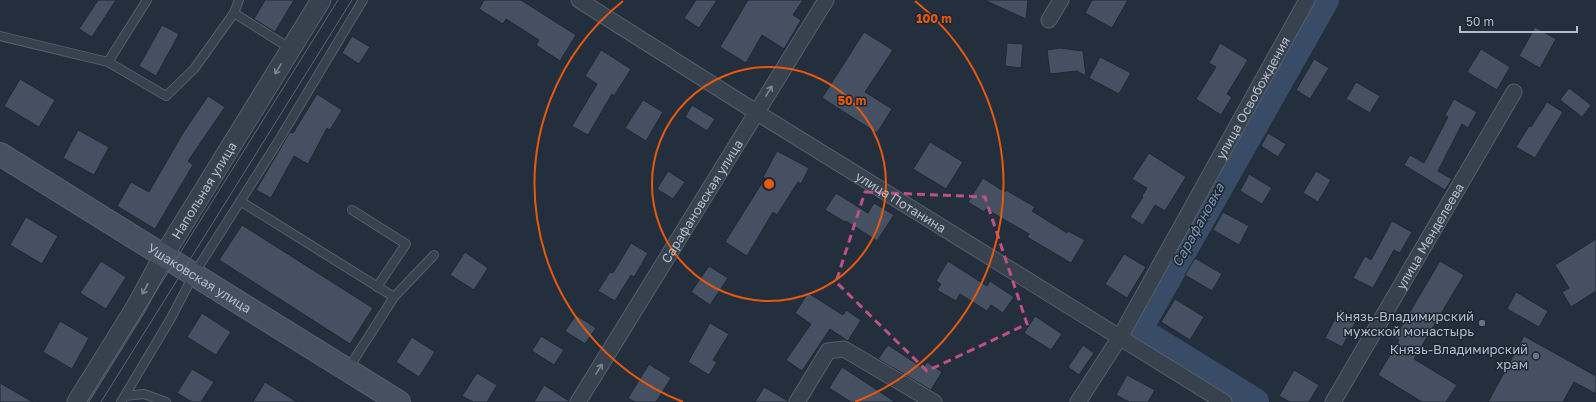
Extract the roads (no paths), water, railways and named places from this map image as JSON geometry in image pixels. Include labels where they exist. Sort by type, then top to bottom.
[{"type":"main road","name":"Ушаковская улица","points":[[0,154],[399,402]]},
{"type":"street","name":"Напольная улица","points":[[77,402],[136,307],[164,255],[321,0]]},
{"type":"street","name":"улица Потанина","points":[[579,0],[756,112],[1224,402]]},
{"type":"street","name":"Сарафановская улица","points":[[578,402],[826,0]]},
{"type":"street","points":[[1049,20],[1060,0]]},
{"type":"street","name":"улица Освобождения","points":[[1078,402],[1120,337],[1307,0]]},
{"type":"street","name":"улица Менделеева","points":[[1334,402],[1514,92]]},
{"type":"street","points":[[797,402],[828,351],[844,349],[934,402]]},
{"type":"lane","points":[[108,62],[147,0]]},
{"type":"lane","points":[[0,36],[108,62],[166,96],[194,69],[234,13],[239,0]]},
{"type":"lane","points":[[123,399],[171,318],[194,274],[363,0]]},
{"type":"lane","points":[[234,13],[291,49]]},
{"type":"lane","points":[[240,201],[394,297]]},
{"type":"lane","points":[[352,210],[406,244],[377,286]]},
{"type":"lane","points":[[348,371],[394,297],[434,255]]},
{"type":"lane","points":[[123,399],[144,394],[166,402]]},
{"type":"waterway","name":"Сарафановка","points":[[1255,402],[1138,330],[1325,0]]},
{"type":"tram line","points":[[87,402],[338,0]]},
{"type":"tram line","points":[[101,402],[352,0]]},
{"type":"place","name":"Князь-Владимирский мужской монастырь","points":[[1482,323]]},
{"type":"place","name":"Князь-Владимирский храм","points":[[1536,356]]}]
